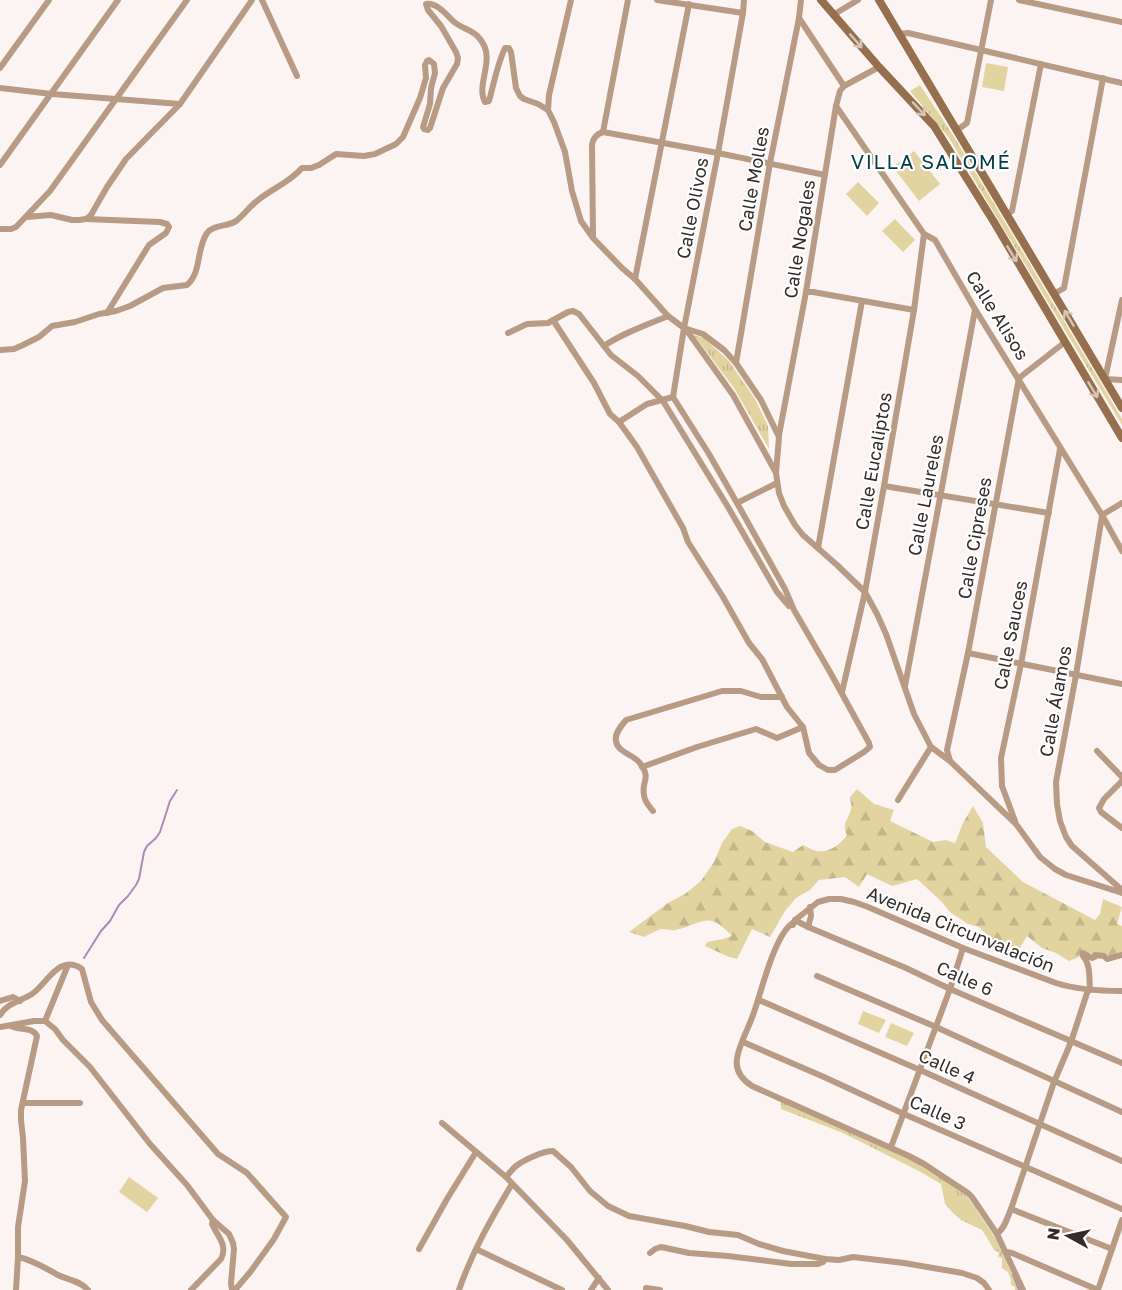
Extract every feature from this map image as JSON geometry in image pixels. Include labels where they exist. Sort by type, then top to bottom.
[{"type":"main road","points":[[821,0],[934,126],[994,222],[1122,438]]},
{"type":"main road","points":[[879,0],[1122,408]]},
{"type":"street","points":[[0,68],[48,0]]},
{"type":"street","points":[[0,165],[118,0]]},
{"type":"street","points":[[0,229],[11,229],[16,226],[50,191],[187,0]]},
{"type":"street","points":[[86,219],[126,159],[180,104],[252,0]]},
{"type":"street","points":[[262,0],[297,76]]},
{"type":"street","points":[[571,0],[549,95],[548,110],[565,152],[581,221],[593,238],[635,279],[668,316],[684,328],[733,395],[776,473],[779,493],[795,525],[865,592],[886,634],[914,714],[931,747],[950,761],[1016,824],[1040,857],[1055,869],[1066,875],[1122,891]]},
{"type":"street","points":[[603,132],[628,0]]},
{"type":"street","points":[[657,0],[687,2],[742,13]]},
{"type":"street","name":"Calle Olivos","points":[[674,397],[684,328],[718,153],[744,0]]},
{"type":"street","name":"Calle Molles","points":[[736,363],[801,0]]},
{"type":"street","points":[[833,15],[858,0]]},
{"type":"street","points":[[957,130],[967,123],[991,0]]},
{"type":"street","points":[[1019,0],[1122,22]]},
{"type":"street","points":[[0,350],[14,349],[23,345],[39,337],[52,326],[130,306],[163,288],[186,285],[193,277],[207,233],[211,229],[236,221],[257,200],[295,176],[302,168],[319,165],[336,154],[364,156],[375,154],[396,144],[403,137],[420,98],[426,78],[426,63],[429,60],[434,64],[435,74],[430,104],[423,126],[426,130],[430,128],[443,88],[458,58],[441,26],[427,8],[428,2],[444,11],[461,27],[473,32],[485,45],[487,58],[483,98],[485,102],[489,101],[497,68],[507,47],[511,52],[516,88],[520,96],[548,110]]},
{"type":"street","points":[[635,279],[663,142],[687,2]]},
{"type":"street","points":[[799,18],[844,86],[879,66]]},
{"type":"street","points":[[899,34],[908,33],[1122,83]]},
{"type":"street","points":[[1007,214],[1012,211],[1041,64]]},
{"type":"street","points":[[1054,294],[1064,288],[1103,78]]},
{"type":"street","name":"Calle Nogales","points":[[776,473],[779,437],[806,292],[836,106],[840,91],[844,86]]},
{"type":"street","points":[[0,88],[180,104]]},
{"type":"street","name":"Calle Alisos","points":[[836,106],[924,234],[935,240],[1122,550]]},
{"type":"street","points":[[593,238],[592,145],[598,133],[663,142],[825,175]]},
{"type":"street","points":[[26,217],[51,215],[72,220],[167,224],[169,227],[166,233],[149,245],[107,313]]},
{"type":"street","name":"Calle Eucaliptos","points":[[842,692],[865,592],[884,486],[914,310],[924,234]]},
{"type":"street","points":[[806,292],[914,310]]},
{"type":"street","points":[[1122,300],[1105,379],[1122,380]]},
{"type":"street","points":[[818,548],[862,301]]},
{"type":"street","name":"Calle Laureles","points":[[904,686],[975,309]]},
{"type":"street","points":[[508,333],[523,325],[548,323],[568,312],[576,312],[611,355],[638,376],[663,401],[777,592],[794,610]]},
{"type":"street","points":[[604,346],[614,339],[668,316]]},
{"type":"street","points":[[553,320],[594,383],[610,414],[620,422],[637,447],[688,542],[749,643],[762,659],[782,698],[803,727],[809,753],[824,769],[832,771],[864,752],[870,747],[842,692],[794,610],[785,589],[709,454],[674,397],[647,404],[620,422]]},
{"type":"street","points":[[684,328],[703,334],[712,340],[736,363],[761,400],[779,437]]},
{"type":"street","points":[[1019,378],[1065,342]]},
{"type":"street","name":"Calle Cipreses","points":[[950,761],[947,750],[968,653],[1019,378]]},
{"type":"street","name":"Calle Sauces","points":[[1016,824],[1002,786],[1001,758],[1021,664],[1060,449]]},
{"type":"street","points":[[736,503],[777,483]]},
{"type":"street","points":[[884,486],[1049,513]]},
{"type":"street","points":[[1102,515],[1122,503]]},
{"type":"street","name":"Calle Álamos","points":[[1102,515],[1056,782],[1057,804],[1060,821],[1072,846],[1122,891]]},
{"type":"street","points":[[968,653],[1122,684]]},
{"type":"street","points":[[653,811],[644,797],[646,777],[642,767],[616,743],[616,736],[621,726],[630,718],[722,691],[741,691],[761,697],[782,698]]},
{"type":"street","points":[[642,767],[756,729],[777,738],[803,727]]},
{"type":"street","points":[[898,800],[931,747]]},
{"type":"street","points":[[1097,751],[1122,779],[1099,807],[1101,812],[1122,828]]},
{"type":"street","name":"Avenida Circunvalación","points":[[794,921],[818,902],[841,899],[868,907],[963,948],[1056,983],[1089,990],[1122,991]]},
{"type":"street","points":[[808,927],[811,916],[810,907]]},
{"type":"street","points":[[794,921],[780,948],[736,1060],[740,1075],[752,1086],[891,1147],[924,1164],[968,1193],[997,1234],[1023,1290]]},
{"type":"street","name":"Calle 6","points":[[794,921],[1122,1063]]},
{"type":"street","points":[[891,1147],[963,948]]},
{"type":"street","points":[[997,1234],[1005,1224],[1011,1209],[1054,1082],[1089,990],[1088,966],[1083,953],[1092,958],[1095,955],[1107,958],[1122,956]]},
{"type":"street","points":[[45,1021],[68,965]]},
{"type":"street","points":[[0,1015],[5,1008],[37,991],[55,970],[68,965],[82,969],[92,1002],[102,1020],[196,1131],[218,1154],[248,1173],[286,1217],[274,1239],[251,1271],[233,1290]]},
{"type":"street","points":[[817,976],[936,1026],[1122,1112]]},
{"type":"street","points":[[0,1001],[13,997],[20,1001]]},
{"type":"street","name":"Calle 4","points":[[759,1000],[1122,1161]]},
{"type":"street","points":[[0,1027],[45,1021],[90,1067],[213,1220],[229,1234],[233,1242],[234,1259],[231,1283],[233,1290]]},
{"type":"street","points":[[11,1025],[14,1028],[31,1030],[37,1036],[21,1120],[25,1181],[18,1227],[16,1290]]},
{"type":"street","name":"Calle 3","points":[[743,1042],[1122,1209]]},
{"type":"street","points":[[23,1103],[80,1102]]},
{"type":"street","points":[[442,1123],[506,1177],[567,1240],[608,1290]]},
{"type":"street","points":[[506,1177],[515,1167],[547,1151],[553,1151],[571,1167],[590,1191],[608,1206],[629,1216],[709,1232],[738,1235],[783,1251],[825,1259],[839,1260],[853,1257],[962,1273],[977,1278],[989,1290]]},
{"type":"street","points":[[419,1249],[476,1152]]},
{"type":"street","points":[[459,1290],[492,1217],[512,1184]]},
{"type":"street","points":[[1011,1209],[1112,1249]]},
{"type":"street","points":[[191,1290],[221,1259],[224,1252],[222,1241],[212,1224],[213,1220]]},
{"type":"street","points":[[1006,1252],[1098,1290],[1120,1232],[1122,1220]]},
{"type":"street","points":[[651,1253],[661,1247],[791,1264],[818,1264],[825,1259]]},
{"type":"street","points":[[476,1250],[562,1290]]},
{"type":"street","points":[[18,1257],[84,1285],[88,1290]]},
{"type":"street","points":[[591,1290],[599,1278]]},
{"type":"street","points":[[646,1289],[660,1290]]},
{"type":"green space","points":[[986,63],[1008,67],[1004,91],[982,87]]},
{"type":"green space","points":[[920,85],[953,135],[1102,385],[1122,419],[1122,425],[949,138],[910,91]]},
{"type":"green space","points":[[914,151],[940,184],[919,201],[893,167]]},
{"type":"green space","points":[[858,182],[879,203],[867,216],[846,194]]},
{"type":"green space","points":[[895,219],[915,240],[903,252],[882,231]]},
{"type":"green space","points":[[694,335],[704,338],[729,361],[755,399],[768,426],[769,449],[734,388]]},
{"type":"green space","points":[[857,789],[874,804],[894,810],[890,821],[933,842],[946,840],[955,843],[973,806],[983,823],[986,847],[1023,882],[1095,920],[1100,914],[1103,899],[1122,907],[1117,924],[1122,926],[1122,952],[1111,955],[1082,953],[1079,957],[1069,961],[1042,948],[1027,936],[1017,953],[999,947],[979,927],[968,924],[950,912],[917,879],[892,886],[867,874],[859,887],[845,877],[819,880],[810,890],[796,898],[785,911],[770,937],[752,929],[737,959],[705,946],[707,942],[732,936],[717,923],[711,921],[676,930],[662,929],[644,937],[629,932],[701,881],[732,829],[740,826],[752,831],[765,842],[793,852],[803,845],[817,851],[834,848],[847,835],[845,827],[851,809],[850,797]]},
{"type":"green space","points":[[863,1011],[886,1020],[879,1033],[858,1024]]},
{"type":"green space","points":[[891,1023],[914,1033],[907,1046],[885,1037]]},
{"type":"green space","points":[[781,1101],[919,1163],[967,1196],[996,1239],[1019,1290],[1015,1290],[1015,1287],[1011,1285],[1008,1272],[1002,1268],[1002,1258],[998,1257],[999,1252],[995,1251],[982,1230],[961,1220],[945,1204],[941,1184],[843,1133],[781,1109]]},
{"type":"green space","points":[[129,1177],[158,1198],[147,1212],[119,1192]]},
{"type":"waterway","points":[[84,958],[119,905],[136,885],[144,852],[160,832],[170,801],[177,790]]},
{"type":"waterway","points":[[1013,1275],[1019,1290]]},
{"type":"district","name":"VILLA SALOMÉ","points":[[931,161]]}]
